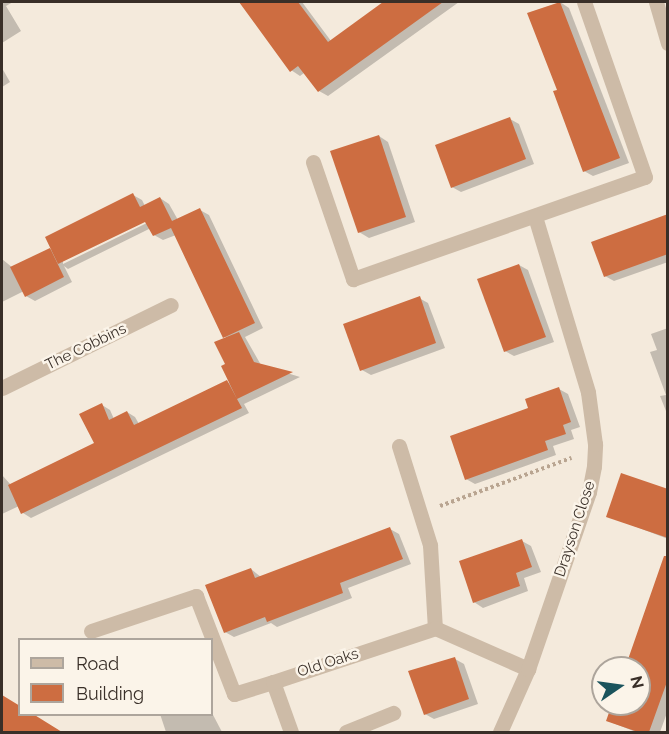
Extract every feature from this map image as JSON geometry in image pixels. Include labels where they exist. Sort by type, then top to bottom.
[{"type":"street","points":[[313,162],[353,279],[645,177],[584,2]]},
{"type":"street","points":[[656,2],[668,43]]},
{"type":"street","name":"Drayson Close","points":[[500,732],[528,669],[589,492],[595,450],[588,392],[535,216]]},
{"type":"street","name":"The Cobbins","points":[[2,388],[171,305]]},
{"type":"street","points":[[399,446],[430,545],[435,628],[528,669]]},
{"type":"street","name":"Old Oaks","points":[[91,631],[196,596],[212,638]]},
{"type":"street","name":"Old Oaks","points":[[213,640],[234,694],[435,628]]},
{"type":"street","points":[[273,682],[291,732]]},
{"type":"street","points":[[346,732],[393,713]]},
{"type":"path","points":[[420,513],[595,450]]},
{"type":"building","points":[[239,2],[298,2],[328,42],[383,2],[443,2],[318,92],[298,66],[290,72]]},
{"type":"building","points":[[560,2],[620,158],[583,172],[553,91],[557,90],[527,13]]},
{"type":"building","points":[[510,117],[526,159],[451,188],[435,145]]},
{"type":"building","points":[[379,135],[406,217],[358,233],[330,151]]},
{"type":"building","points":[[133,193],[140,207],[160,197],[172,221],[200,208],[255,323],[223,338],[171,228],[153,236],[145,222],[58,264],[45,237]]},
{"type":"building","points":[[668,214],[668,254],[604,277],[591,242]]},
{"type":"building","points":[[50,248],[64,277],[25,297],[10,267]]},
{"type":"building","points":[[519,264],[546,337],[504,352],[477,279]]},
{"type":"building","points":[[420,296],[436,343],[360,371],[343,324]]},
{"type":"building","points":[[239,332],[254,362],[293,372],[237,399],[221,366],[225,364],[214,342]]},
{"type":"building","points":[[227,380],[242,408],[21,514],[8,485],[94,443],[79,414],[102,403],[109,420],[127,411],[134,425]]},
{"type":"building","points":[[559,387],[571,422],[563,425],[566,434],[545,441],[548,450],[465,480],[450,436],[528,408],[525,399]]},
{"type":"building","points":[[621,473],[668,489],[668,538],[606,517]]},
{"type":"building","points":[[390,527],[403,559],[340,583],[343,593],[267,622],[265,617],[224,633],[205,585],[251,568],[255,578]]},
{"type":"building","points":[[522,539],[532,567],[516,573],[520,586],[473,603],[459,561]]},
{"type":"building","points":[[664,556],[668,556],[668,679],[649,732],[638,732],[606,721],[608,716],[651,716],[651,656],[629,656]]},
{"type":"building","points":[[455,657],[469,699],[424,715],[408,671]]},
{"type":"building","points":[[2,695],[18,705],[18,716],[36,716],[62,732],[2,732]]}]
